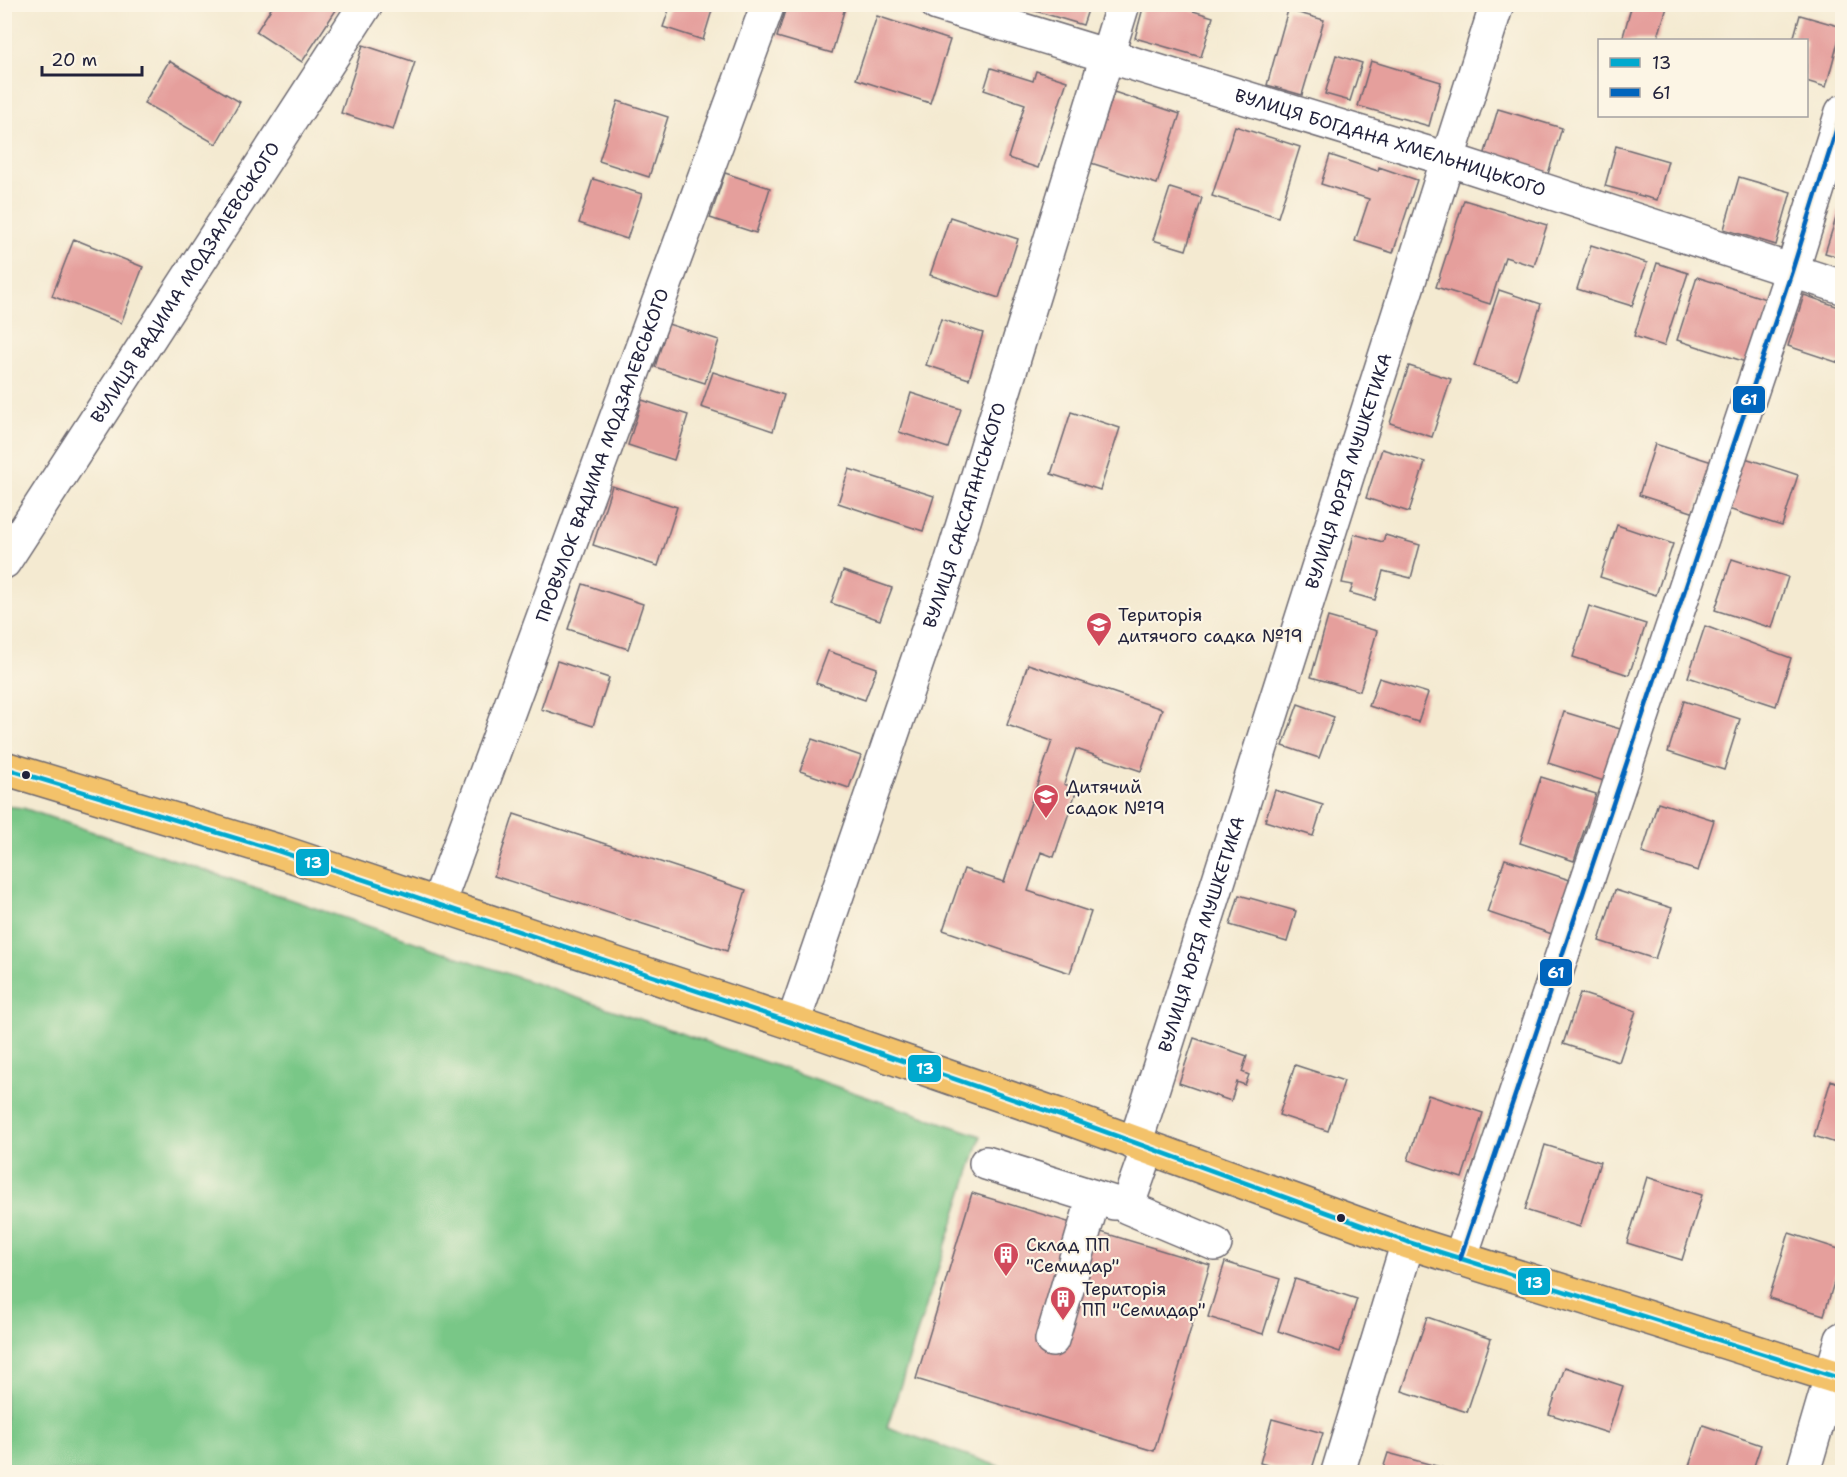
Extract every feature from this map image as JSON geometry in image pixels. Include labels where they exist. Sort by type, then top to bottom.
[{"type":"main road","points":[[4,768],[278,851],[438,904],[793,1023],[1408,1242],[1837,1377]]},
{"type":"street","name":"ВУЛИЦЯ ВАДИМА МОДЗАЛЕВСЬКОГО","points":[[4,562],[366,4]]},
{"type":"street","name":"ПРОВУЛОК ВАДИМА МОДЗАЛЕВСЬКОГО","points":[[438,904],[768,4]]},
{"type":"street","name":"ВУЛИЦЯ БОГДАНА ХМЕЛЬНИЦЬКОГО","points":[[937,4],[1447,159],[1842,287]]},
{"type":"street","name":"ВУЛИЦЯ САКСАГАНСЬКОГО","points":[[793,1023],[951,563],[1123,4]]},
{"type":"street","name":"ВУЛИЦЯ ЮРІЯ МУШКЕТИКА","points":[[1127,1207],[1142,1146],[1497,4]]},
{"type":"street","points":[[1460,1259],[1792,271],[1842,112]]},
{"type":"street","points":[[986,1163],[1127,1207],[1215,1244]]},
{"type":"street","points":[[1052,1340],[1094,1197]]},
{"type":"street","points":[[1338,1473],[1408,1242]]},
{"type":"street","points":[[1803,1473],[1837,1377],[1842,1340]]},
{"type":"green space","points":[[4,806],[23,808],[981,1136],[887,1427],[1015,1472],[5,1472]]},
{"type":"building","points":[[274,4],[340,4],[302,62],[256,32]]},
{"type":"building","points":[[671,4],[714,4],[703,40],[663,27]]},
{"type":"building","points":[[787,4],[846,4],[832,53],[777,37]]},
{"type":"building","points":[[1012,4],[1090,4],[1083,25]]},
{"type":"building","points":[[1144,4],[1170,4],[1213,17],[1201,57],[1135,38]]},
{"type":"building","points":[[1632,4],[1668,4],[1657,39],[1622,39]]},
{"type":"building","points":[[1288,10],[1324,20],[1302,95],[1267,85]]},
{"type":"building","points":[[1800,15],[1842,27],[1826,87],[1808,82],[1808,39],[1793,39]]},
{"type":"building","points":[[877,16],[950,40],[930,103],[856,79]]},
{"type":"building","points":[[363,45],[415,62],[393,130],[341,113]]},
{"type":"building","points":[[1336,55],[1362,63],[1350,101],[1325,94]]},
{"type":"building","points":[[169,61],[240,102],[216,144],[144,103]]},
{"type":"building","points":[[1371,61],[1441,82],[1429,126],[1358,106]]},
{"type":"building","points":[[991,68],[1033,81],[1036,71],[1067,81],[1038,168],[1008,158],[1025,104],[984,90]]},
{"type":"building","points":[[1114,92],[1180,114],[1157,184],[1091,163]]},
{"type":"building","points":[[618,101],[668,117],[649,177],[599,161]]},
{"type":"building","points":[[1498,109],[1562,128],[1548,174],[1484,156]]},
{"type":"building","points":[[1235,126],[1300,147],[1278,217],[1212,196]]},
{"type":"building","points":[[1616,146],[1668,161],[1657,200],[1605,186]]},
{"type":"building","points":[[1330,155],[1378,171],[1379,167],[1417,180],[1393,253],[1355,241],[1369,199],[1321,184]]},
{"type":"building","points":[[725,173],[770,188],[756,233],[710,218]]},
{"type":"building","points":[[1739,177],[1791,192],[1776,245],[1724,229]]},
{"type":"building","points":[[593,179],[642,194],[627,239],[579,223]]},
{"type":"building","points":[[1170,188],[1202,198],[1186,250],[1153,240]]},
{"type":"building","points":[[1842,199],[1842,258],[1825,253]]},
{"type":"building","points":[[1464,200],[1547,225],[1534,266],[1505,257],[1490,304],[1436,287]]},
{"type":"building","points":[[950,217],[1018,239],[999,298],[930,275]]},
{"type":"building","points":[[74,239],[143,267],[121,323],[52,296]]},
{"type":"building","points":[[1591,245],[1647,263],[1632,306],[1577,289]]},
{"type":"building","points":[[1657,263],[1688,273],[1664,346],[1634,336]]},
{"type":"building","points":[[1697,277],[1772,301],[1752,364],[1677,340]]},
{"type":"building","points":[[1499,290],[1541,304],[1517,379],[1474,366]]},
{"type":"building","points":[[1804,295],[1842,308],[1842,364],[1788,346]]},
{"type":"building","points":[[941,319],[983,333],[969,379],[926,365]]},
{"type":"building","points":[[668,324],[719,340],[705,383],[655,367]]},
{"type":"building","points":[[1409,366],[1451,379],[1432,437],[1390,423]]},
{"type":"building","points":[[713,372],[784,395],[773,431],[701,407]]},
{"type":"building","points":[[911,393],[961,409],[948,448],[899,432]]},
{"type":"building","points":[[642,400],[688,415],[674,460],[628,445]]},
{"type":"building","points":[[1071,412],[1120,428],[1100,490],[1051,474]]},
{"type":"building","points":[[1655,444],[1712,462],[1695,513],[1639,495]]},
{"type":"building","points":[[1382,449],[1425,462],[1409,512],[1366,498]]},
{"type":"building","points":[[1742,457],[1798,475],[1782,526],[1725,508]]},
{"type":"building","points":[[849,469],[934,496],[923,531],[838,503]]},
{"type":"building","points":[[612,486],[677,507],[658,566],[593,545]]},
{"type":"building","points":[[1617,525],[1673,544],[1656,595],[1600,577]]},
{"type":"building","points":[[1354,534],[1383,542],[1385,535],[1420,545],[1411,578],[1383,571],[1375,600],[1350,593],[1353,585],[1342,583]]},
{"type":"building","points":[[1732,559],[1788,577],[1772,628],[1715,610]]},
{"type":"building","points":[[843,571],[892,588],[880,620],[831,603]]},
{"type":"building","points":[[583,584],[643,604],[628,649],[568,629]]},
{"type":"building","points":[[1589,606],[1646,624],[1629,675],[1573,657]]},
{"type":"building","points":[[1328,617],[1377,631],[1360,691],[1311,677]]},
{"type":"building","points":[[1705,626],[1791,658],[1776,706],[1688,677]]},
{"type":"building","points":[[828,651],[877,668],[865,700],[816,683]]},
{"type":"building","points":[[557,661],[609,678],[593,726],[541,709]]},
{"type":"building","name":"Дитячий садок №19","points":[[1028,664],[1162,709],[1141,771],[1076,749],[1064,784],[1077,789],[1054,857],[1041,852],[1028,891],[1091,912],[1070,973],[943,930],[964,869],[1004,882],[1052,741],[1007,725]]},
{"type":"building","points":[[1379,678],[1428,693],[1418,722],[1369,706]]},
{"type":"building","points":[[1684,701],[1740,719],[1724,770],[1668,752]]},
{"type":"building","points":[[1298,704],[1334,717],[1319,758],[1283,746]]},
{"type":"building","points":[[1564,712],[1620,729],[1604,781],[1548,763]]},
{"type":"building","points":[[812,739],[861,756],[849,788],[800,771]]},
{"type":"building","points":[[1541,777],[1596,794],[1574,861],[1520,843]]},
{"type":"building","points":[[1275,790],[1323,805],[1313,836],[1265,821]]},
{"type":"building","points":[[1658,802],[1714,820],[1698,871],[1642,853]]},
{"type":"building","points":[[514,814],[746,890],[727,951],[494,876]]},
{"type":"building","points":[[1505,859],[1573,881],[1555,935],[1487,912]]},
{"type":"building","points":[[1615,890],[1672,908],[1655,959],[1599,941]]},
{"type":"building","points":[[1239,895],[1296,911],[1287,942],[1230,925]]},
{"type":"building","points":[[1580,993],[1636,1011],[1619,1062],[1563,1044]]},
{"type":"building","points":[[1194,1038],[1247,1056],[1242,1072],[1249,1075],[1245,1085],[1237,1082],[1231,1101],[1179,1083]]},
{"type":"building","points":[[1295,1065],[1344,1081],[1328,1131],[1279,1115]]},
{"type":"building","points":[[1831,1080],[1842,1085],[1842,1145],[1814,1136]]},
{"type":"building","points":[[1428,1095],[1483,1113],[1462,1178],[1408,1160]]},
{"type":"building","points":[[1545,1145],[1600,1162],[1580,1227],[1525,1210]]},
{"type":"building","points":[[1647,1177],[1702,1195],[1682,1260],[1627,1243]]},
{"type":"building","name":"Територія ПП \"Семидар\"","points":[[972,1193],[1210,1265],[1154,1451],[916,1379]]},
{"type":"building","points":[[1789,1233],[1842,1250],[1842,1257],[1824,1315],[1769,1298]]},
{"type":"building","points":[[1225,1262],[1280,1279],[1263,1334],[1208,1317]]},
{"type":"building","points":[[1295,1279],[1357,1299],[1340,1352],[1278,1331]]},
{"type":"building","points":[[1427,1317],[1491,1339],[1467,1412],[1402,1391]]},
{"type":"building","points":[[1565,1367],[1623,1386],[1608,1433],[1549,1414]]},
{"type":"building","points":[[1272,1419],[1323,1433],[1311,1472],[1293,1472],[1260,1463]]},
{"type":"building","points":[[1703,1425],[1761,1445],[1752,1472],[1687,1472]]},
{"type":"building","points":[[1388,1453],[1444,1468],[1443,1472],[1382,1472]]},
{"type":"transit line","name":"61","points":[[1460,1259],[1792,271],[1842,112]]},
{"type":"transit line","name":"13","points":[[4,768],[278,851],[793,1023],[1070,1119],[1408,1242],[1842,1379]]},
{"type":"place","name":"Територія дитячого садка №19","points":[[1099,648]]},
{"type":"place","name":"Дитячий садок №19","points":[[1046,820]]},
{"type":"place","name":"Склад ПП \"Семидар\"","points":[[1006,1278]]},
{"type":"place","name":"Територія ПП \"Семидар\"","points":[[1063,1322]]}]
